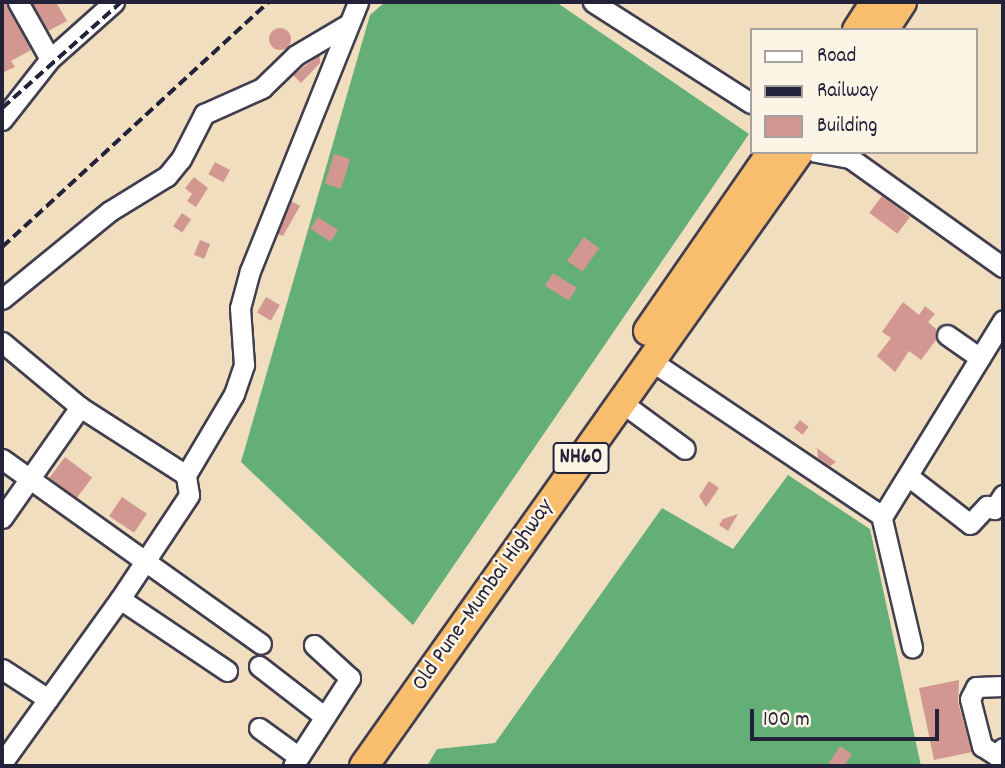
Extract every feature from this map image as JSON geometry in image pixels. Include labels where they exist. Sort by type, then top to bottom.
[{"type":"highway","points":[[858,28],[875,2]]},
{"type":"highway","points":[[885,28],[902,2]]},
{"type":"highway","name":"Old Pune–Mumbai Highway","points":[[344,766],[771,154]]},
{"type":"highway","name":"Old Pune–Mumbai Highway","points":[[364,766],[798,154]]},
{"type":"street","points":[[18,2],[50,59]]},
{"type":"street","points":[[3,117],[50,59],[114,2]]},
{"type":"street","points":[[2,764],[120,600],[189,495],[186,475],[237,386],[246,349],[240,308],[244,291],[358,2]]},
{"type":"street","points":[[593,2],[750,102]]},
{"type":"street","points":[[2,299],[110,211],[167,176],[181,159],[204,114],[262,88],[296,55],[347,25]]},
{"type":"street","points":[[848,155],[1003,267]]},
{"type":"street","points":[[882,517],[1003,320]]},
{"type":"street","points":[[947,335],[980,358]]},
{"type":"street","points":[[2,342],[80,407],[186,475]]},
{"type":"street","points":[[650,360],[804,459],[882,517],[912,647]]},
{"type":"street","points":[[621,402],[685,449]]},
{"type":"street","points":[[2,518],[80,407]]},
{"type":"street","points":[[2,459],[261,644]]},
{"type":"street","points":[[908,476],[970,524],[987,506],[994,509],[1003,495]]},
{"type":"street","points":[[120,600],[227,671]]},
{"type":"street","points":[[259,728],[296,762],[350,678],[314,645]]},
{"type":"street","points":[[260,666],[325,717]]},
{"type":"street","points":[[2,669],[48,699]]},
{"type":"street","points":[[1003,686],[975,687],[970,699],[982,746],[989,754],[1003,751]]},
{"type":"green space","points":[[385,2],[556,2],[749,134],[413,625],[241,462],[370,15]]},
{"type":"green space","points":[[788,475],[870,529],[921,766],[427,766],[437,749],[495,743],[662,508],[733,549]]},
{"type":"building","points":[[2,2],[6,2],[31,50],[11,61],[15,67],[2,73]]},
{"type":"building","points":[[32,2],[56,2],[67,21],[48,31]]},
{"type":"building","points":[[276,28],[284,28],[291,35],[291,43],[284,50],[276,50],[269,43],[269,35]]},
{"type":"building","points":[[320,55],[320,63],[301,83],[293,75]]},
{"type":"building","points":[[334,154],[350,159],[341,189],[325,184]]},
{"type":"building","points":[[215,162],[230,170],[223,182],[208,174]]},
{"type":"building","points":[[194,177],[208,188],[196,207],[187,201],[192,194],[185,188]]},
{"type":"building","points":[[882,196],[910,217],[897,234],[869,213]]},
{"type":"building","points":[[291,201],[300,206],[283,236],[278,234]]},
{"type":"building","points":[[182,213],[191,219],[182,232],[173,226]]},
{"type":"building","points":[[318,217],[338,230],[331,242],[310,229]]},
{"type":"building","points":[[584,237],[599,248],[582,272],[567,260]]},
{"type":"building","points":[[200,240],[210,244],[204,259],[194,255]]},
{"type":"building","points":[[553,273],[577,288],[569,301],[545,286]]},
{"type":"building","points":[[266,297],[280,305],[271,321],[257,313]]},
{"type":"building","points":[[903,302],[919,315],[925,306],[935,314],[928,322],[936,329],[936,340],[921,360],[909,351],[895,372],[877,356],[891,338],[882,332]]},
{"type":"building","points":[[800,420],[809,427],[803,435],[794,428]]},
{"type":"building","points":[[817,448],[836,462],[830,466],[818,458]]},
{"type":"building","points":[[65,457],[92,477],[77,498],[49,478]]},
{"type":"building","points":[[709,481],[719,488],[706,507],[699,496]]},
{"type":"building","points":[[122,497],[147,514],[134,533],[109,516]]},
{"type":"building","points":[[738,514],[728,531],[719,525],[723,519]]},
{"type":"building","points":[[959,680],[958,702],[972,752],[934,760],[919,688]]},
{"type":"building","points":[[840,746],[852,754],[844,766],[827,766]]},
{"type":"railway","points":[[2,108],[121,2]]},
{"type":"railway","points":[[2,247],[268,2]]}]
